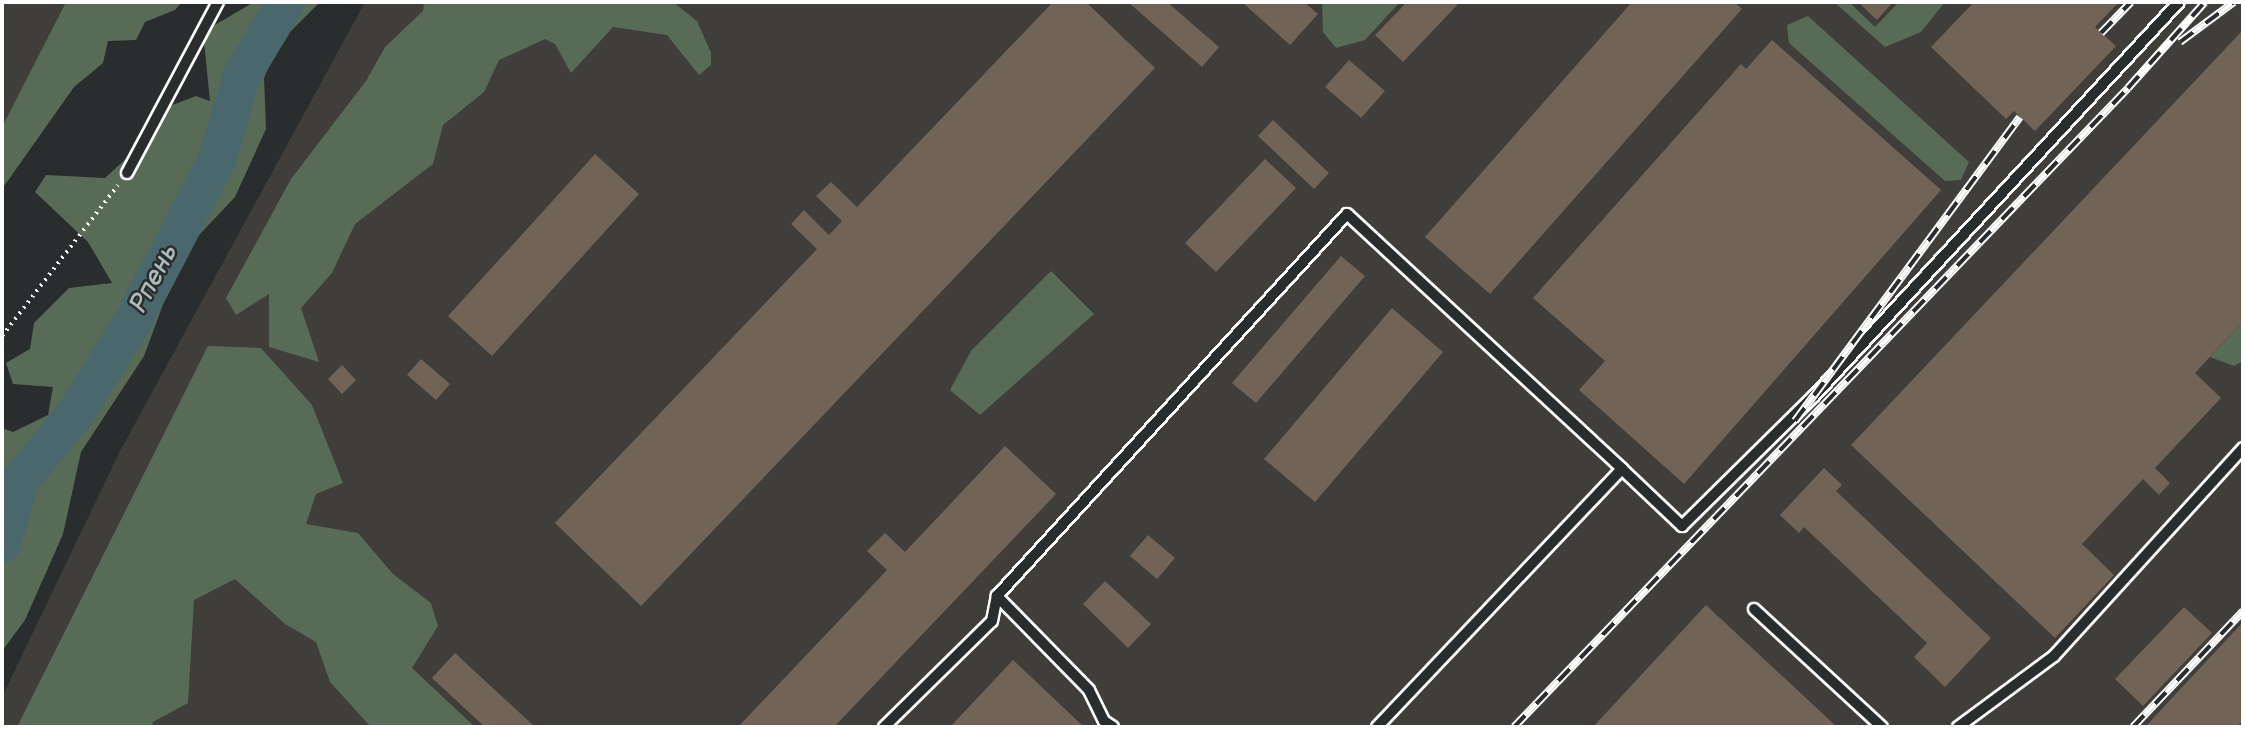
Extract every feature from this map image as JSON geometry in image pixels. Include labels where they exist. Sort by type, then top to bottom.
[{"type":"lane","points":[[127,173],[218,2]]},
{"type":"lane","points":[[884,727],[992,621],[998,596],[1347,214],[1682,526],[1814,396],[2179,2]]},
{"type":"lane","points":[[1958,727],[2054,656],[2243,448]]},
{"type":"lane","points":[[1377,727],[1622,469]]},
{"type":"lane","points":[[998,596],[1089,690],[1104,721],[1113,727]]},
{"type":"lane","points":[[1754,609],[1882,727]]},
{"type":"path","points":[[2,336],[127,173]]},
{"type":"shaded area","points":[[2,2],[66,2],[2,127]]},
{"type":"shaded area","points":[[365,2],[2243,2],[2243,727],[2,727],[2,697],[120,451]]},
{"type":"green space","points":[[66,2],[182,2],[175,10],[145,22],[136,40],[108,41],[103,63],[74,87],[2,189],[2,127]]},
{"type":"green space","points":[[254,2],[320,2],[279,43],[264,78],[266,129],[235,197],[182,253],[144,356],[81,452],[63,534],[25,620],[2,651],[2,428],[13,432],[48,415],[53,387],[13,384],[6,363],[30,349],[34,323],[69,288],[112,283],[88,242],[35,192],[46,175],[105,178],[131,154],[154,112],[196,96],[210,101],[203,32]]},
{"type":"green space","points":[[424,2],[673,2],[697,21],[711,53],[711,65],[699,75],[667,35],[613,27],[571,73],[555,44],[545,39],[499,60],[484,92],[443,125],[433,164],[355,224],[332,273],[301,308],[319,362],[269,347],[269,294],[236,315],[226,298],[291,179],[366,81],[385,47],[423,11]]},
{"type":"green space","points":[[1322,2],[1400,2],[1365,40],[1336,48],[1323,32]]},
{"type":"green space","points":[[1834,2],[1849,2],[1875,27],[1899,2],[1945,2],[1921,32],[1885,47]]},
{"type":"green space","points":[[1808,16],[1969,162],[1961,180],[1945,181],[1789,43],[1787,25]]},
{"type":"green space","points":[[1051,271],[1094,314],[980,415],[950,390],[971,351]]},
{"type":"green space","points":[[2243,321],[2243,361],[2234,366],[2210,357]]},
{"type":"green space","points":[[208,346],[261,348],[312,405],[343,483],[316,494],[306,524],[358,533],[393,574],[431,603],[438,626],[412,668],[475,727],[371,727],[330,682],[316,642],[285,624],[235,579],[194,600],[188,703],[153,722],[152,727],[17,727]]},
{"type":"building","points":[[1053,2],[1086,2],[1155,68],[641,606],[555,523],[817,249],[791,224],[804,210],[829,235],[842,221],[816,196],[831,182],[857,207]]},
{"type":"building","points":[[1128,2],[1167,2],[1219,47],[1202,67]]},
{"type":"building","points":[[1242,2],[1304,2],[1318,14],[1290,45]]},
{"type":"building","points":[[1407,2],[1460,2],[1403,62],[1375,35]]},
{"type":"building","points":[[1632,2],[1734,2],[1742,9],[1490,294],[1425,237]]},
{"type":"building","points":[[1858,2],[1893,2],[1877,20]]},
{"type":"building","points":[[1974,2],[2119,2],[2095,27],[2116,46],[2035,131],[2014,111],[2006,119],[1931,47]]},
{"type":"building","points":[[2243,30],[2243,321],[2195,373],[2221,398],[2155,468],[2170,483],[2159,495],[2143,479],[2082,544],[2114,575],[2055,638],[1851,445]]},
{"type":"building","points":[[1772,40],[1941,190],[1684,484],[1579,390],[1605,361],[1533,298],[1741,64],[1746,69]]},
{"type":"building","points":[[1349,60],[1385,91],[1361,118],[1325,87]]},
{"type":"building","points":[[1273,120],[1329,173],[1314,189],[1258,136]]},
{"type":"building","points":[[595,154],[639,194],[492,356],[448,316]]},
{"type":"building","points":[[1265,159],[1296,188],[1216,272],[1185,243]]},
{"type":"building","points":[[1341,256],[1365,276],[1256,403],[1232,383]]},
{"type":"building","points":[[1392,308],[1443,352],[1315,502],[1264,459]]},
{"type":"building","points":[[421,359],[450,384],[436,400],[407,375]]},
{"type":"building","points":[[342,365],[356,380],[342,394],[328,379]]},
{"type":"building","points":[[1005,446],[1056,494],[834,727],[738,727],[887,570],[867,551],[885,533],[905,552]]},
{"type":"building","points":[[1824,468],[1842,485],[1836,491],[1991,638],[1945,687],[1914,657],[1927,643],[1804,527],[1799,533],[1780,515]]},
{"type":"building","points":[[1148,535],[1175,558],[1157,579],[1130,556]]},
{"type":"building","points":[[1105,581],[1151,624],[1128,648],[1083,604]]},
{"type":"building","points":[[1706,605],[1837,727],[1593,727]]},
{"type":"building","points":[[2184,607],[2212,633],[2143,706],[2115,679]]},
{"type":"building","points":[[2243,622],[2243,720],[2237,727],[2145,727]]},
{"type":"building","points":[[455,653],[535,727],[485,727],[432,678]]},
{"type":"building","points":[[1013,660],[1084,727],[950,727]]},
{"type":"waterway","name":"Рпень","points":[[2,544],[20,481],[75,414],[133,321],[218,158],[241,77],[286,2]]},
{"type":"railway","points":[[2101,33],[2131,2]]},
{"type":"railway","points":[[1514,727],[2128,88],[2205,2]]},
{"type":"railway","points":[[2180,42],[2234,2]]},
{"type":"railway","points":[[1795,421],[2020,117]]},
{"type":"railway","points":[[2133,727],[2243,611]]}]
